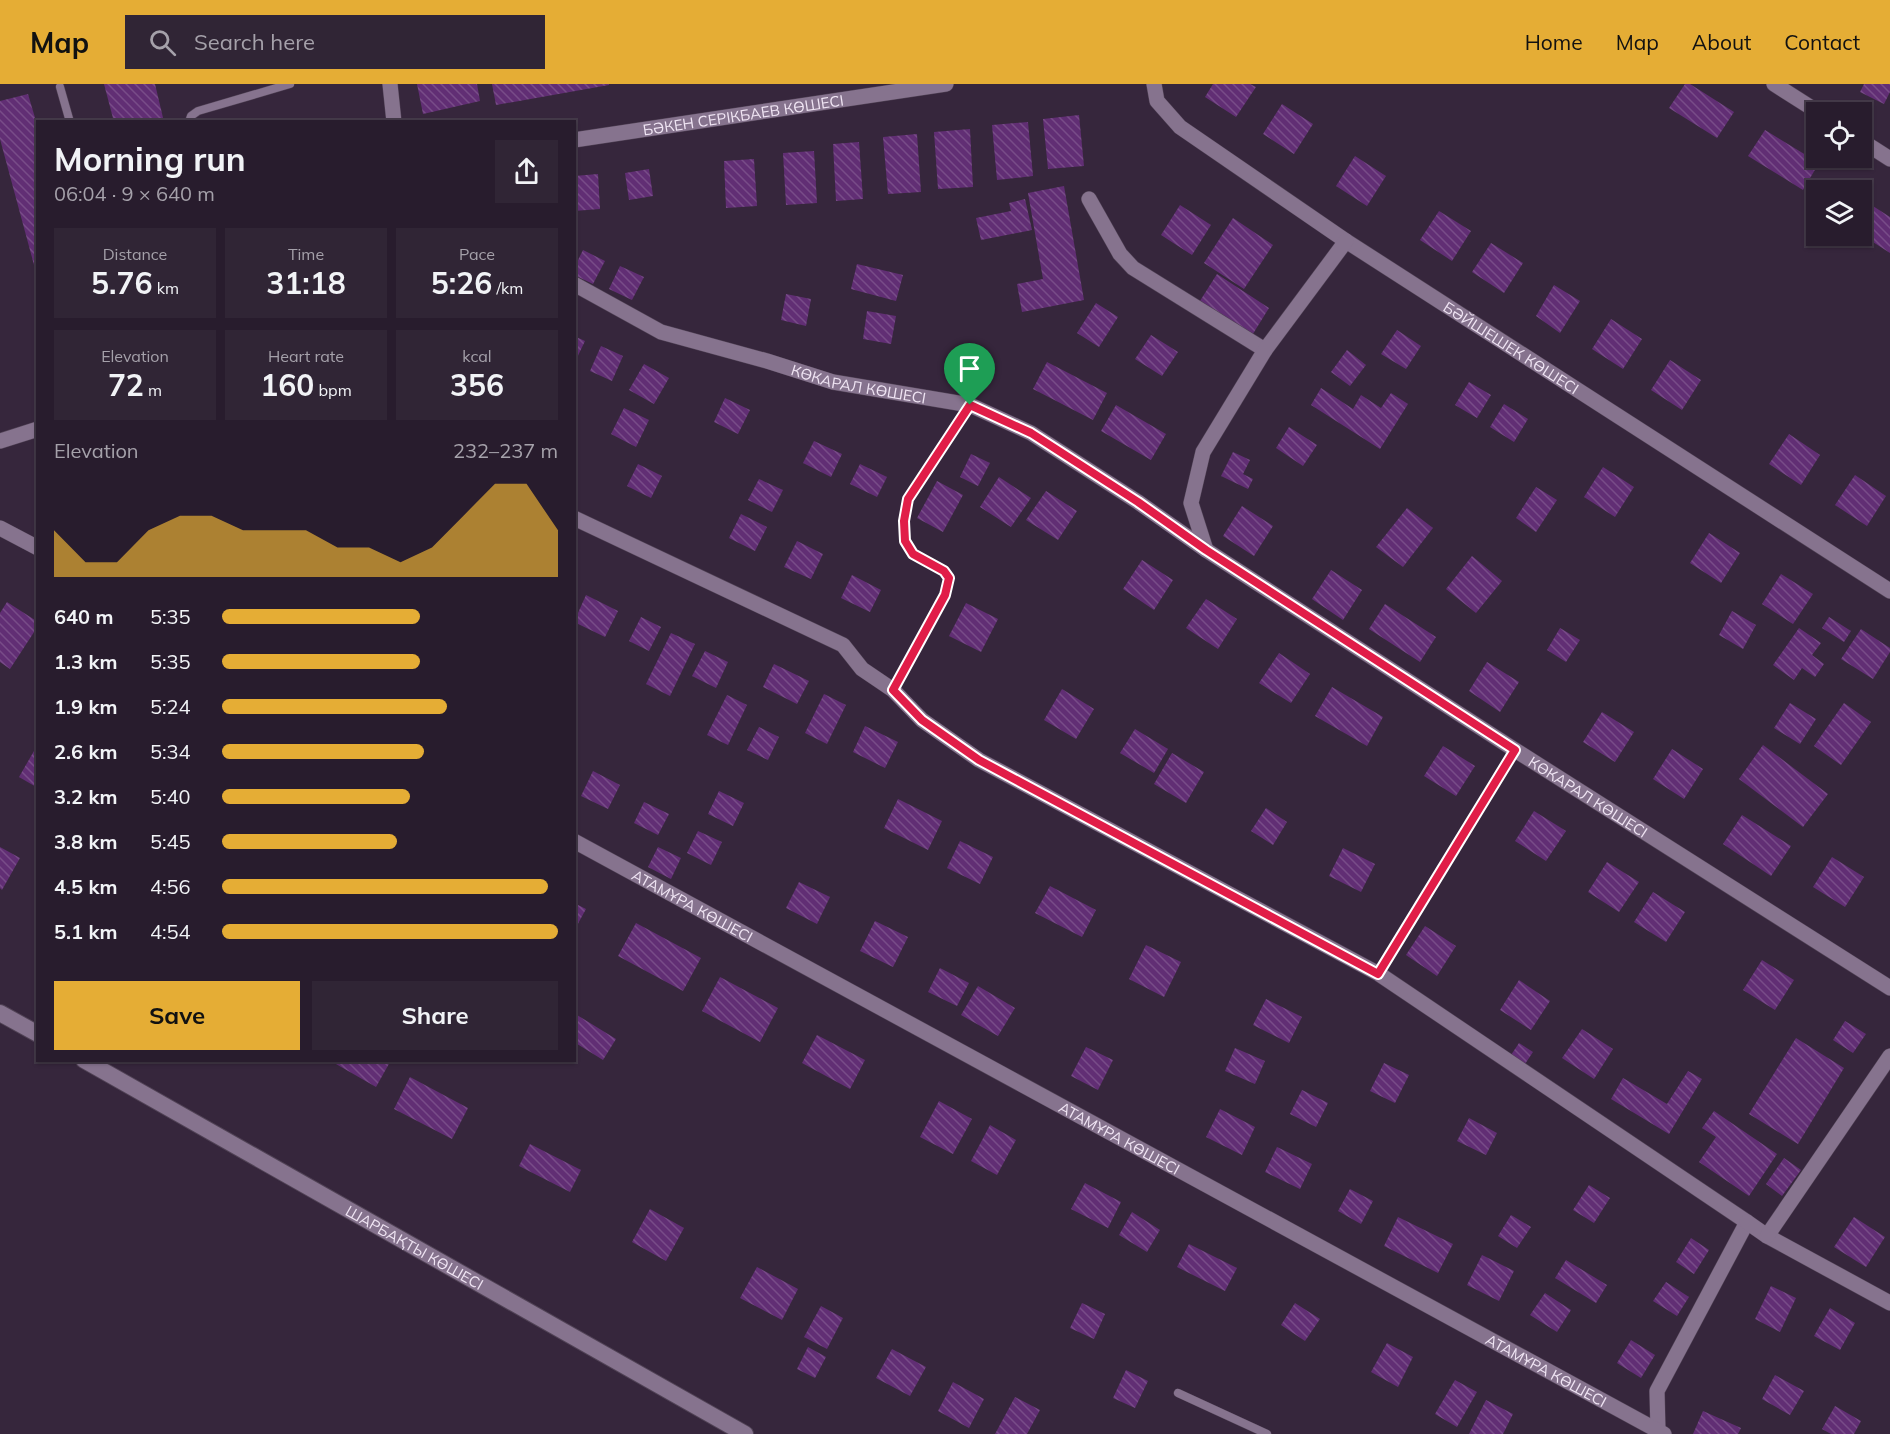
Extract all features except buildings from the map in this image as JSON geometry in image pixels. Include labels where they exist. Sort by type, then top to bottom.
[{"type":"street","points":[[390,84],[394,120]]},
{"type":"street","name":"БӘКЕН СЕРІКБАЕВ КӨШЕСІ","points":[[576,140],[946,84]]},
{"type":"street","name":"БӘЙШЕШЕК КӨШЕСІ","points":[[1154,84],[1157,101],[1180,127],[1346,240],[1890,591]]},
{"type":"street","points":[[1774,84],[1806,104]]},
{"type":"street","points":[[1872,147],[1890,159]]},
{"type":"street","points":[[1089,199],[1120,254],[1133,268],[1265,350]]},
{"type":"street","points":[[1206,550],[1191,503],[1203,452],[1265,350],[1346,240]]},
{"type":"street","name":"КӨКАРАЛ КӨШЕСІ","points":[[576,285],[661,332],[833,382],[970,405],[1031,433],[1138,502],[1206,550],[1515,750],[1890,988]]},
{"type":"street","points":[[0,441],[36,430]]},
{"type":"street","points":[[576,519],[843,645],[861,669],[893,690],[922,720],[979,760],[1378,974],[1767,1236],[1890,1303]]},
{"type":"street","points":[[0,528],[36,547]]},
{"type":"street","name":"АТАМҰРА КӨШЕСІ","points":[[576,842],[1660,1433]]},
{"type":"street","points":[[0,1013],[36,1033]]},
{"type":"street","points":[[1767,1236],[1890,1056]]},
{"type":"street","name":"ШАРБАҚТЫ КӨШЕСІ","points":[[88,1062],[745,1434]]},
{"type":"street","points":[[1660,1433],[1657,1390],[1747,1222]]},
{"type":"lane","points":[[190,120],[198,111],[290,84]]},
{"type":"lane","points":[[60,87],[69,120]]},
{"type":"lane","points":[[893,690],[945,595],[949,578],[944,571],[913,554],[905,541],[904,521],[908,499],[970,405]]},
{"type":"lane","points":[[1378,974],[1515,750]]},
{"type":"lane","points":[[1178,1393],[1267,1434]]},
{"type":"route","points":[[970,405],[1031,433],[1138,502],[1206,550],[1515,750],[1378,974],[979,760],[922,720],[893,690],[945,595],[949,578],[944,571],[913,554],[905,541],[904,521],[908,499],[970,405]]}]
